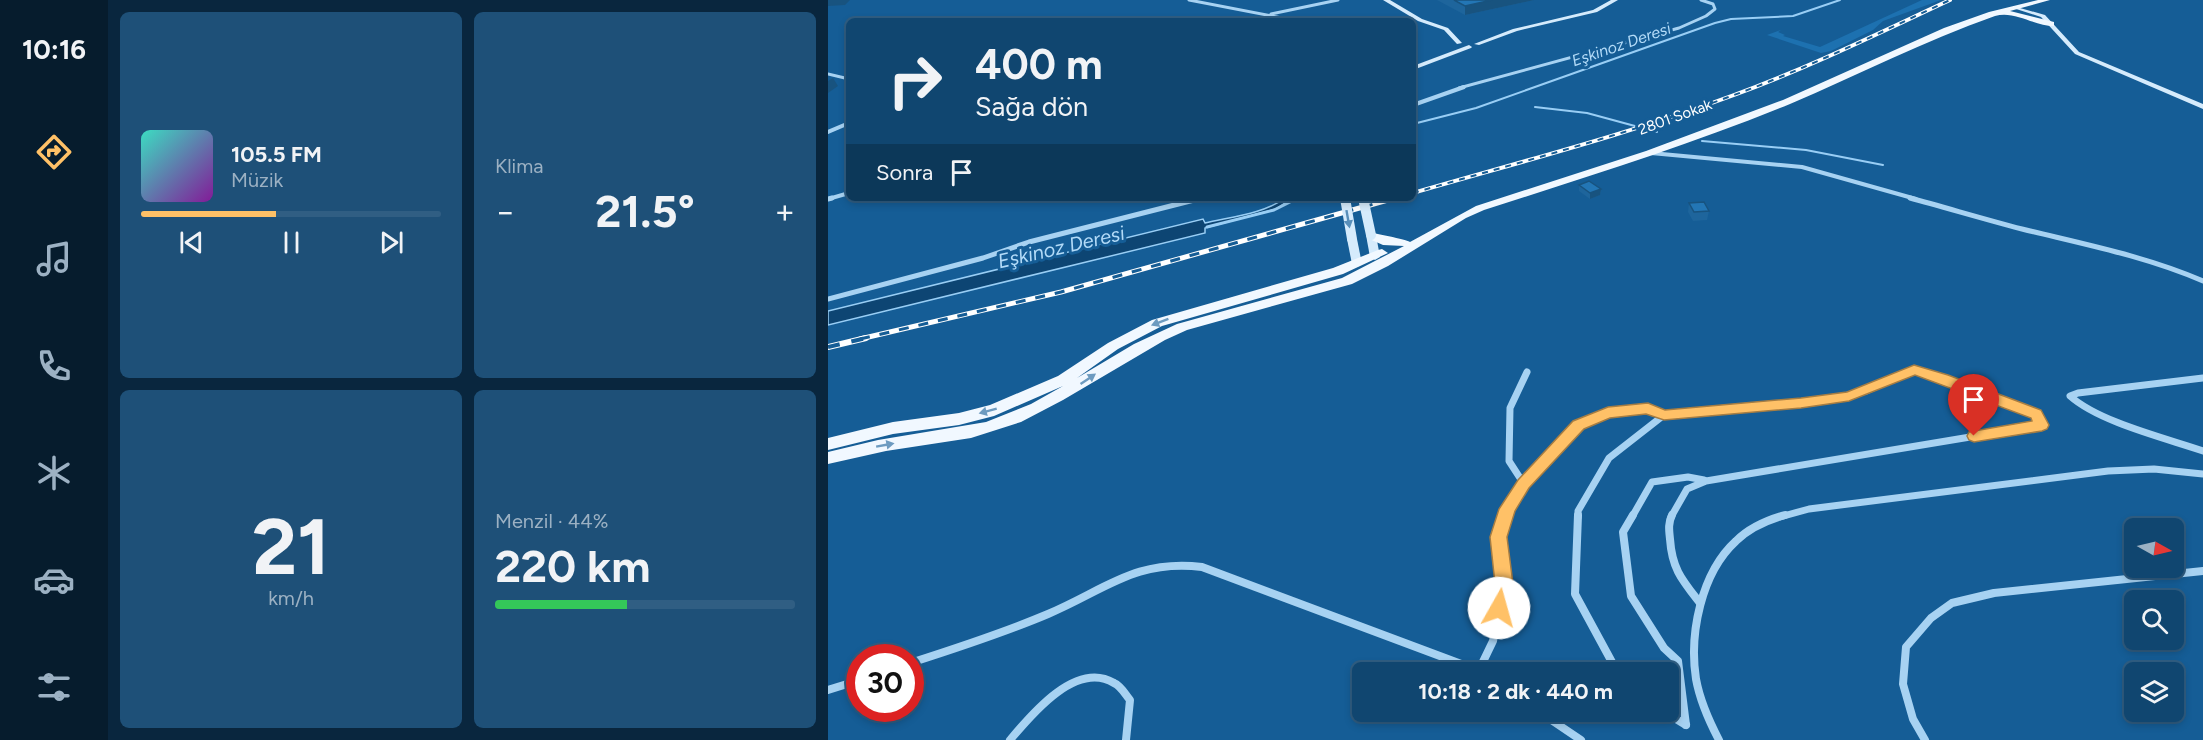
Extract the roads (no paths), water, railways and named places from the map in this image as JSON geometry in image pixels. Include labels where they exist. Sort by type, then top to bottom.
[{"type":"main road","name":"2801 Sokak","points":[[828,444],[893,428],[959,419],[994,410],[1063,380],[1113,346],[1157,323],[1371,263],[1480,208],[1650,153],[1786,102],[1947,30],[2027,0]]},
{"type":"main road","points":[[2009,7],[2034,0]]},
{"type":"main road","name":"2801 Sokak","points":[[1371,263],[1476,201],[1668,137],[1788,92],[1938,27],[2009,7],[2050,1]]},
{"type":"main road","points":[[2050,1],[2046,10],[2051,24]]},
{"type":"main road","points":[[1992,14],[2016,14],[2051,24]]},
{"type":"main road","points":[[1650,153],[1646,149],[1664,142],[1668,137]]},
{"type":"main road","points":[[1371,235],[1383,241],[1404,242]]},
{"type":"main road","points":[[828,458],[1001,423],[1076,387],[1144,342],[1182,327],[1347,281],[1371,263]]},
{"type":"street","points":[[1189,0],[1276,18]]},
{"type":"street","points":[[1266,15],[1338,0]]},
{"type":"street","points":[[1386,0],[1420,20],[1446,29],[1459,44]]},
{"type":"street","points":[[1395,0],[1421,16],[1449,26],[1471,43]]},
{"type":"street","points":[[1416,67],[1516,25],[1587,9],[1604,0]]},
{"type":"street","points":[[1416,61],[1459,44],[1471,43],[1595,11],[1615,0]]},
{"type":"street","points":[[1416,104],[1440,94],[1691,23],[1715,9],[1713,4],[1701,0]]},
{"type":"street","points":[[2009,7],[2051,24],[2077,53],[2203,107]]},
{"type":"street","points":[[828,74],[846,78]]},
{"type":"street","points":[[828,132],[846,124]]},
{"type":"street","points":[[1650,153],[1802,167],[2002,224],[2138,257],[2165,265],[2203,281]]},
{"type":"street","points":[[828,200],[846,194]]},
{"type":"street","points":[[828,299],[983,258],[1029,242],[1190,201]]},
{"type":"street","points":[[1346,201],[1352,239],[1371,263]]},
{"type":"street","points":[[1364,201],[1371,235],[1371,263]]},
{"type":"street","points":[[1484,662],[1493,641],[1504,584],[1499,537],[1507,509],[1524,484],[1578,425],[1608,412],[1648,409],[1664,415],[1801,403],[1849,396],[1914,370],[1943,378],[2036,414],[2042,425],[1706,481],[1687,489],[1670,521],[1671,558],[1681,578],[1700,603]]},
{"type":"street","points":[[1524,484],[1509,461],[1509,429],[1510,408],[1527,372]]},
{"type":"street","points":[[2203,378],[2078,393],[2070,396],[2073,402],[2103,415],[2203,451]]},
{"type":"street","points":[[1612,662],[1575,594],[1578,511],[1610,458],[1664,415]]},
{"type":"street","points":[[1719,740],[1711,726],[1698,688],[1692,641],[1700,603],[1715,568],[1737,540],[1773,517],[1809,508],[2031,481],[2116,468],[2151,467],[2203,474]]},
{"type":"street","points":[[1678,662],[1664,648],[1631,596],[1623,532],[1652,482],[1688,477],[1706,481]]},
{"type":"street","points":[[924,658],[994,636],[1071,603],[1121,576],[1160,564],[1179,562],[1202,567],[1456,662]]},
{"type":"street","points":[[1925,740],[1914,719],[1903,684],[1906,647],[1931,618],[1952,603],[1994,593],[2203,571]]},
{"type":"street","points":[[1679,669],[1686,725],[1679,721]]},
{"type":"street","points":[[1010,740],[1039,706],[1071,684],[1090,677],[1113,681],[1130,700],[1126,740]]},
{"type":"street","points":[[828,690],[846,684]]},
{"type":"street","points":[[1554,722],[1581,740]]},
{"type":"waterway","name":"Eşkinoz Deresi","points":[[1416,123],[1476,108],[1715,23],[1731,19],[1793,16],[1840,0]]},
{"type":"waterway","points":[[1535,107],[1587,113],[1657,132]]},
{"type":"waterway","points":[[1702,141],[1806,150],[1883,165]]},
{"type":"waterway","name":"Eşkinoz Deresi","points":[[1207,227],[1274,210],[1292,201]]},
{"type":"railway","points":[[1416,192],[1615,135],[1762,85],[1950,0]]},
{"type":"railway","points":[[860,339],[1061,292],[1384,201]]},
{"type":"railway","points":[[828,347],[866,338]]}]
